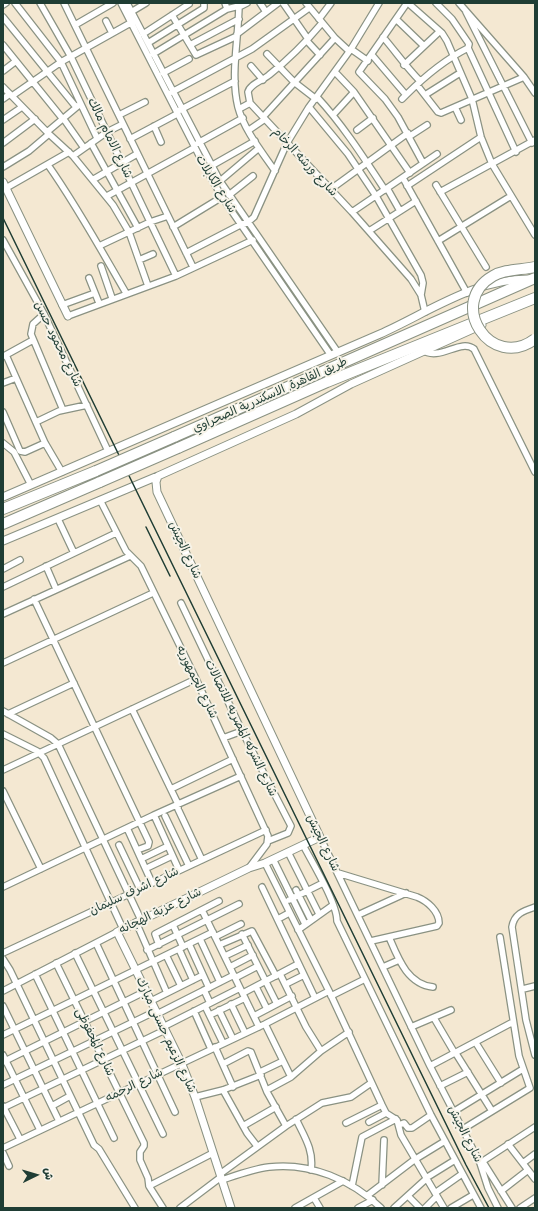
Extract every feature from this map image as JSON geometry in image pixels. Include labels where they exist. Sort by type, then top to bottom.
[{"type":"highway","points":[[535,267],[505,272],[492,276],[477,292],[473,309],[477,327],[485,338],[493,343],[502,346],[515,347],[524,345],[535,339]]},
{"type":"highway","name":"طريق القاهرة, الاسكندرية الصحراوي","points":[[3,509],[96,471],[290,384],[369,352],[535,278]]},
{"type":"highway","name":"طريق القاهرة, الاسكندرية الصحراوي","points":[[3,524],[308,390],[446,332],[531,300]]},
{"type":"street","points":[[15,3],[60,62],[79,106],[97,138]]},
{"type":"street","name":"شارع الامام مالك","points":[[40,3],[71,57],[176,276]]},
{"type":"street","points":[[64,3],[193,267]]},
{"type":"street","points":[[75,25],[113,3]]},
{"type":"street","name":"شارع الكابلات","points":[[121,3],[148,43],[172,92],[178,112]]},
{"type":"street","name":"شارع الكابلات","points":[[127,3],[134,22],[178,112],[222,197],[245,223],[313,316],[334,352]]},
{"type":"street","points":[[131,12],[146,3]]},
{"type":"street","points":[[148,43],[204,8],[204,3]]},
{"type":"street","points":[[225,3],[228,9]]},
{"type":"street","points":[[153,54],[228,9],[247,3]]},
{"type":"street","points":[[260,3],[266,12]]},
{"type":"street","points":[[172,15],[190,45],[198,55],[237,35],[278,3]]},
{"type":"street","points":[[283,3],[307,40],[320,55]]},
{"type":"street","points":[[239,109],[250,103],[248,90],[251,86],[263,80],[279,67],[307,40],[321,21],[331,3]]},
{"type":"street","points":[[186,253],[245,223],[259,210],[287,143],[309,107],[350,50],[379,3]]},
{"type":"street","points":[[423,163],[409,135],[384,99],[360,73],[407,3],[439,32],[446,41],[472,99],[481,137],[492,164],[535,235]]},
{"type":"street","points":[[436,3],[456,24],[469,44],[468,48],[487,92],[516,152]]},
{"type":"street","points":[[459,3],[524,77],[535,93]]},
{"type":"street","points":[[143,34],[189,4]]},
{"type":"street","points":[[240,5],[235,81],[239,109],[259,148],[275,171]]},
{"type":"street","points":[[172,92],[270,38],[294,19],[307,5],[336,38],[350,50],[368,61]]},
{"type":"street","points":[[440,192],[533,142],[466,12]]},
{"type":"street","points":[[3,17],[46,72],[79,106]]},
{"type":"street","points":[[190,45],[239,19]]},
{"type":"street","points":[[396,19],[424,46]]},
{"type":"street","points":[[106,21],[112,33]]},
{"type":"street","points":[[3,98],[11,95],[32,82],[60,62],[134,22]]},
{"type":"street","points":[[404,65],[439,32]]},
{"type":"street","points":[[383,37],[399,55],[404,65],[439,113],[524,77]]},
{"type":"street","points":[[249,130],[264,118],[294,82],[336,38]]},
{"type":"street","points":[[4,47],[62,118],[84,148]]},
{"type":"street","points":[[372,55],[404,97],[418,83],[452,56],[468,48]]},
{"type":"street","points":[[267,54],[294,82],[316,98],[333,115],[400,211]]},
{"type":"street","points":[[163,73],[189,59]]},
{"type":"street","points":[[3,71],[16,61]]},
{"type":"street","points":[[251,66],[263,80]]},
{"type":"street","points":[[335,72],[354,92],[410,173]]},
{"type":"street","points":[[425,95],[460,73]]},
{"type":"street","points":[[130,139],[235,81]]},
{"type":"street","points":[[3,87],[71,154],[107,196],[128,232],[148,286]]},
{"type":"street","points":[[333,115],[354,92]]},
{"type":"street","points":[[119,115],[145,102]]},
{"type":"street","name":"شارع ورشه الرخام","points":[[250,103],[331,189],[412,279],[421,295],[426,312]]},
{"type":"street","points":[[3,167],[26,153],[62,118],[79,106]]},
{"type":"street","points":[[3,120],[22,107]]},
{"type":"street","points":[[309,107],[358,168],[390,217],[421,275],[423,283],[421,295]]},
{"type":"street","points":[[455,107],[461,120]]},
{"type":"street","points":[[107,196],[243,118]]},
{"type":"street","points":[[357,130],[373,118]]},
{"type":"street","points":[[3,143],[35,119]]},
{"type":"street","points":[[5,185],[84,148],[97,138],[123,124]]},
{"type":"street","points":[[331,189],[391,144],[427,125]]},
{"type":"street","points":[[154,126],[161,142]]},
{"type":"street","points":[[407,186],[481,137]]},
{"type":"street","points":[[211,166],[255,141]]},
{"type":"street","points":[[91,143],[138,228]]},
{"type":"street","name":"شارع الكابلات","points":[[196,145],[211,166],[245,223],[253,240],[307,320],[334,352]]},
{"type":"street","points":[[220,181],[259,148]]},
{"type":"street","points":[[94,179],[137,154]]},
{"type":"street","points":[[352,212],[437,154]]},
{"type":"street","points":[[48,165],[69,195],[83,222],[99,246],[126,293]]},
{"type":"street","points":[[229,196],[253,176]]},
{"type":"street","points":[[403,178],[467,293]]},
{"type":"street","points":[[436,184],[486,267]]},
{"type":"street","name":"شارع محمود حسن","points":[[5,185],[68,316]]},
{"type":"street","points":[[438,241],[511,196]]},
{"type":"street","points":[[174,227],[222,197]]},
{"type":"street","points":[[369,231],[416,201]]},
{"type":"street","points":[[99,246],[150,222],[168,216]]},
{"type":"street","name":"شارع محمود حسن","points":[[3,240],[44,314],[108,451]]},
{"type":"street","points":[[68,316],[98,303],[176,276],[253,240]]},
{"type":"street","points":[[139,260],[153,254]]},
{"type":"street","points":[[101,266],[112,298]]},
{"type":"street","points":[[89,278],[98,303]]},
{"type":"street","points":[[3,497],[334,352],[382,333],[467,293],[510,280],[535,278]]},
{"type":"street","points":[[62,305],[95,293]]},
{"type":"street","points":[[3,541],[158,476],[296,414],[351,384],[422,350],[489,322],[531,300]]},
{"type":"street","points":[[44,314],[33,324],[31,334],[63,410]]},
{"type":"street","points":[[307,320],[313,316]]},
{"type":"street","points":[[33,340],[5,356],[45,443],[62,472]]},
{"type":"street","points":[[422,350],[434,355],[465,346],[474,349],[535,472]]},
{"type":"street","points":[[3,383],[16,378]]},
{"type":"street","points":[[36,422],[63,410],[87,404]]},
{"type":"street","points":[[3,412],[20,451],[25,452],[45,443]]},
{"type":"street","points":[[3,444],[14,452],[31,485]]},
{"type":"street","name":"شارع الجيش","points":[[158,476],[156,482],[157,492],[411,1027],[453,1112],[481,1162],[488,1188],[497,1206]]},
{"type":"street","name":"شارع الجمهوريه","points":[[100,500],[126,551],[139,563],[196,679],[266,830],[268,841]]},
{"type":"street","points":[[58,519],[74,553]]},
{"type":"street","points":[[3,587],[116,533]]},
{"type":"street","points":[[3,614],[130,556]]},
{"type":"street","points":[[3,569],[20,560]]},
{"type":"street","points":[[46,566],[56,589]]},
{"type":"street","points":[[3,663],[53,638],[153,593]]},
{"type":"street","points":[[34,599],[140,821],[149,843],[148,846],[137,850]]},
{"type":"street","name":"شارع الشركه المصريه للاتصالات","points":[[181,603],[242,731],[290,826],[288,833],[268,841]]},
{"type":"street","points":[[3,770],[196,679]]},
{"type":"street","points":[[5,712],[74,683]]},
{"type":"street","points":[[132,709],[178,804],[178,809],[202,860]]},
{"type":"street","points":[[5,712],[51,738],[58,744],[129,894],[147,950],[167,993]]},
{"type":"street","points":[[223,738],[242,731]]},
{"type":"street","points":[[3,734],[40,753],[44,758],[111,902],[120,930]]},
{"type":"street","points":[[171,789],[233,760]]},
{"type":"street","points":[[3,887],[140,821],[241,776]]},
{"type":"street","points":[[3,792],[41,869]]},
{"type":"street","points":[[154,815],[179,870]]},
{"type":"street","points":[[165,816],[189,866]]},
{"type":"street","points":[[127,828],[152,883]]},
{"type":"street","name":"شارع اشرف سليمان","points":[[3,953],[266,830]]},
{"type":"street","name":"شارع عزبة الهجانه","points":[[3,991],[138,921],[249,868],[265,863],[320,837]]},
{"type":"street","points":[[249,868],[268,841]]},
{"type":"street","points":[[303,845],[338,916],[337,921],[431,1115],[481,1208]]},
{"type":"street","points":[[119,846],[140,889]]},
{"type":"street","points":[[141,859],[168,846]]},
{"type":"street","points":[[288,852],[319,914]]},
{"type":"street","points":[[149,867],[172,856]]},
{"type":"street","points":[[273,859],[305,924]]},
{"type":"street","points":[[265,863],[330,994],[371,1084],[386,1113],[396,1119],[401,1136],[444,1208]]},
{"type":"street","points":[[338,873],[406,893],[426,901],[438,916],[439,923],[435,926],[371,941]]},
{"type":"street","points":[[284,902],[292,899],[297,893],[308,892],[323,883]]},
{"type":"street","points":[[262,887],[315,998]]},
{"type":"street","points":[[297,893],[311,920]]},
{"type":"street","points":[[358,915],[406,893]]},
{"type":"street","points":[[159,945],[155,934],[219,901]]},
{"type":"street","points":[[147,950],[239,904]]},
{"type":"street","points":[[298,930],[333,905]]},
{"type":"street","points":[[535,907],[520,912],[513,919],[512,927],[523,989],[526,1020],[535,1055]]},
{"type":"street","points":[[202,910],[254,1016],[262,1025],[291,1078]]},
{"type":"street","points":[[278,919],[290,913]]},
{"type":"street","points":[[3,1035],[189,944],[241,924]]},
{"type":"street","points":[[173,925],[178,935],[181,948],[193,980]]},
{"type":"street","name":"شارع الزعيم حسنى مبارك","points":[[120,930],[136,970],[181,1062],[195,1097],[231,1208]]},
{"type":"street","points":[[219,945],[250,930],[252,931],[278,975],[286,984],[306,1027],[321,1051]]},
{"type":"street","points":[[242,934],[277,1004]]},
{"type":"street","points":[[389,937],[399,960],[415,982],[433,987]]},
{"type":"street","points":[[463,1129],[530,1089],[519,1056],[500,937]]},
{"type":"street","points":[[200,939],[220,982]]},
{"type":"street","points":[[96,943],[175,1112]]},
{"type":"street","points":[[189,944],[203,975],[210,1015],[223,1043]]},
{"type":"street","points":[[225,956],[248,946]]},
{"type":"street","points":[[75,953],[163,1134]]},
{"type":"street","points":[[166,955],[181,986]]},
{"type":"street","points":[[230,967],[253,955]]},
{"type":"street","points":[[3,959],[94,1145],[100,1150],[135,1208]]},
{"type":"street","points":[[383,967],[399,960]]},
{"type":"street","name":"شارع المحفوظى","points":[[56,963],[144,1144],[140,1152],[140,1160],[148,1178],[149,1186],[163,1208]]},
{"type":"street","points":[[20,1139],[3,1107],[142,1041],[208,1004],[243,993],[298,964]]},
{"type":"street","points":[[3,1085],[133,1022],[258,966]]},
{"type":"street","points":[[35,974],[114,1138]]},
{"type":"street","points":[[151,1001],[203,975]]},
{"type":"street","points":[[286,984],[304,975]]},
{"type":"street","name":"شارع الرحمه","points":[[3,1148],[181,1062],[233,1039],[315,998],[330,994],[365,979]]},
{"type":"street","points":[[256,986],[267,1009]]},
{"type":"street","points":[[523,989],[535,986]]},
{"type":"street","points":[[40,1130],[4,1059],[44,1042],[146,991]]},
{"type":"street","points":[[210,1015],[231,1004],[243,993]]},
{"type":"street","points":[[254,1016],[292,996]]},
{"type":"street","points":[[231,1004],[245,1033]]},
{"type":"street","points":[[3,1006],[59,1121]]},
{"type":"street","points":[[219,1010],[233,1039]]},
{"type":"street","points":[[411,1027],[451,1010]]},
{"type":"street","points":[[194,1012],[223,1064],[233,1087]]},
{"type":"street","points":[[434,1018],[492,1111]]},
{"type":"street","points":[[430,1066],[471,1043],[476,1043],[513,1022]]},
{"type":"street","points":[[267,1090],[291,1078],[321,1051],[348,1032]]},
{"type":"street","points":[[476,1043],[501,1083]]},
{"type":"street","points":[[223,1064],[250,1051],[261,1073],[267,1090],[286,1126]]},
{"type":"street","points":[[195,1097],[233,1087],[283,1061]]},
{"type":"street","points":[[453,1112],[523,1069]]},
{"type":"street","points":[[440,1086],[468,1072]]},
{"type":"street","points":[[180,1208],[221,1177],[257,1146],[296,1119],[322,1103],[345,1099],[371,1084]]},
{"type":"street","points":[[223,1090],[243,1126],[257,1146]]},
{"type":"street","points":[[52,1106],[70,1096]]},
{"type":"street","points":[[346,1124],[382,1105]]},
{"type":"street","points":[[243,1126],[276,1107]]},
{"type":"street","points":[[370,1122],[386,1113]]},
{"type":"street","points":[[399,1125],[404,1123],[409,1128],[412,1128],[431,1115]]},
{"type":"street","points":[[296,1119],[310,1148],[311,1170]]},
{"type":"street","points":[[352,1186],[362,1136],[396,1119]]},
{"type":"street","points":[[512,1208],[481,1162],[535,1127]]},
{"type":"street","points":[[382,1185],[384,1140]]},
{"type":"street","points":[[358,1208],[382,1185],[414,1160],[445,1141]]},
{"type":"street","points":[[508,1144],[535,1179]]},
{"type":"street","points":[[3,1153],[9,1166]]},
{"type":"street","points":[[149,1186],[213,1153]]},
{"type":"street","points":[[523,1163],[535,1154]]},
{"type":"street","points":[[394,1208],[426,1179],[455,1160]]},
{"type":"street","points":[[221,1177],[268,1167],[289,1166],[311,1170],[343,1181],[370,1198],[381,1208]]},
{"type":"street","points":[[501,1191],[528,1170]]},
{"type":"street","points":[[425,1208],[436,1195],[462,1174]]},
{"type":"street","points":[[295,1208],[343,1181]]},
{"type":"street","points":[[451,1208],[473,1195]]},
{"type":"street","points":[[408,1196],[420,1208]]},
{"type":"street","points":[[314,1198],[320,1208]]},
{"type":"street","points":[[497,1206],[506,1198]]},
{"type":"street","points":[[520,1208],[535,1198]]},
{"type":"railway","points":[[3,218],[466,1165],[489,1208]]},
{"type":"railway","points":[[146,527],[170,576]]}]
